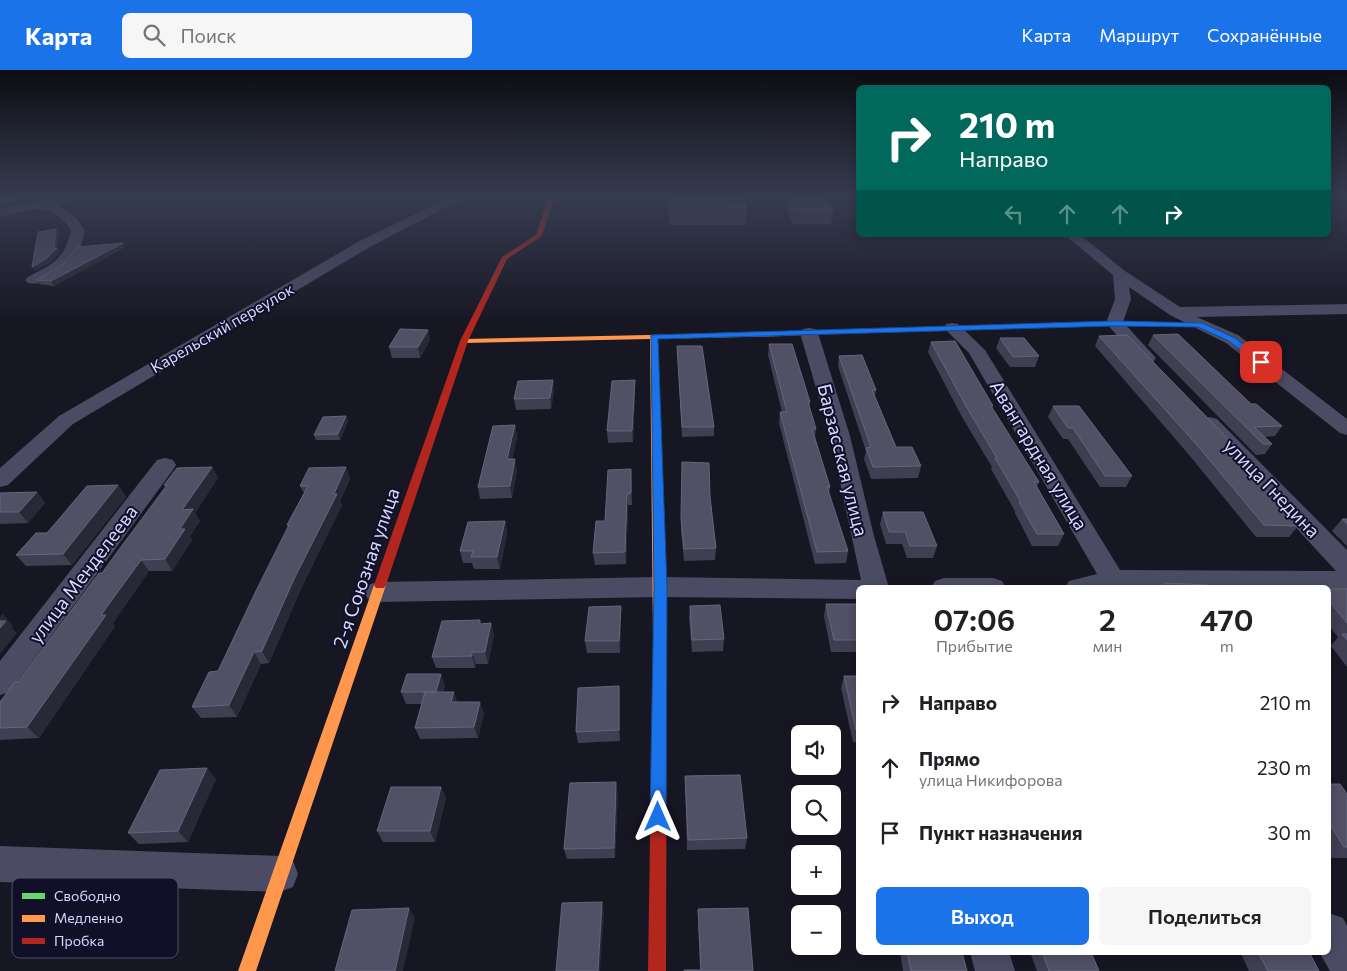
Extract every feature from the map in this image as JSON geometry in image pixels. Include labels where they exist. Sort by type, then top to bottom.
[{"type":"street","points":[[33,280],[70,258],[76,248],[77,240]]},
{"type":"street","name":"Карельский переулок","points":[[0,480],[66,420],[373,240]]},
{"type":"street","name":"2-я Союзная улица","points":[[247,971],[464,341],[504,258],[533,240]]},
{"type":"street","points":[[1078,240],[1120,274],[1176,312],[1232,340],[1347,429]]},
{"type":"street","points":[[1114,323],[1123,299],[1120,274]]},
{"type":"street","points":[[1176,312],[1347,309]]},
{"type":"street","points":[[464,341],[809,333],[1114,323],[1200,325]]},
{"type":"street","points":[[1114,323],[1162,373]]},
{"type":"street","name":"Авангардная улица","points":[[952,328],[976,350],[1116,583]]},
{"type":"street","name":"Барзасская улица","points":[[809,333],[840,436],[862,536],[875,585]]},
{"type":"street","points":[[654,337],[660,587],[657,971]]},
{"type":"street","name":"улица Гнедина","points":[[1196,409],[1347,566]]},
{"type":"street","name":"улица Менделеева","points":[[0,683],[165,466]]},
{"type":"street","points":[[1101,585],[1116,583],[1347,580]]},
{"type":"street","points":[[378,592],[660,587],[856,589]]},
{"type":"street","points":[[0,864],[280,874]]},
{"type":"street","points":[[1331,935],[1347,962]]},
{"type":"street","points":[[990,955],[995,971]]},
{"type":"building","points":[[37,240],[55,240],[54,249],[57,248],[47,258],[32,267]]},
{"type":"building","points":[[123,243],[51,281],[36,280],[62,265],[78,247]]},
{"type":"building","points":[[400,329],[428,330],[418,347],[389,347]]},
{"type":"building","points":[[1178,334],[1251,404],[1256,404],[1282,426],[1254,427],[1272,444],[1263,444],[1153,335]]},
{"type":"building","points":[[1127,335],[1233,444],[1229,444],[1250,467],[1246,467],[1298,526],[1264,525],[1197,445],[1099,336]]},
{"type":"building","points":[[1000,338],[1024,338],[1039,356],[1013,357]]},
{"type":"building","points":[[955,341],[993,406],[991,406],[1039,482],[1034,482],[1064,534],[1037,534],[995,458],[997,458],[931,342]]},
{"type":"building","points":[[769,344],[792,344],[810,402],[808,402],[816,429],[812,429],[830,487],[827,487],[848,551],[817,552],[780,412],[787,412]]},
{"type":"building","points":[[677,346],[702,346],[714,427],[682,427]]},
{"type":"building","points":[[862,355],[876,390],[872,390],[896,447],[912,447],[921,466],[873,467],[866,448],[871,447],[839,356]]},
{"type":"building","points":[[553,380],[550,398],[514,399],[518,381]]},
{"type":"building","points":[[635,380],[632,431],[607,431],[612,381]]},
{"type":"building","points":[[1053,406],[1079,406],[1132,476],[1105,476],[1073,428],[1068,428]]},
{"type":"building","points":[[346,416],[338,434],[314,435],[323,417]]},
{"type":"building","points":[[515,425],[507,459],[515,459],[510,486],[478,487],[493,426]]},
{"type":"building","points":[[682,462],[709,463],[710,497],[716,548],[684,549],[681,519]]},
{"type":"building","points":[[212,467],[182,510],[193,509],[180,529],[185,529],[165,559],[141,560],[101,615],[106,615],[27,727],[0,728],[0,702],[15,682],[18,682],[99,573],[102,573],[167,485],[164,485],[177,468]]},
{"type":"building","points":[[346,467],[334,494],[337,494],[294,579],[262,651],[254,652],[229,705],[192,707],[209,672],[218,671],[289,525],[287,525],[308,486],[300,486],[309,468]]},
{"type":"building","points":[[631,469],[631,493],[627,494],[625,552],[593,553],[596,521],[605,521],[608,470]]},
{"type":"building","points":[[118,485],[63,554],[16,555],[36,533],[47,533],[87,486]]},
{"type":"building","points":[[37,492],[19,512],[0,512],[0,493]]},
{"type":"building","points":[[883,512],[923,512],[937,546],[910,546],[905,532],[889,532]]},
{"type":"building","points":[[505,521],[497,557],[471,557],[473,551],[460,551],[468,522]]},
{"type":"building","points":[[1164,583],[1207,585],[1165,585]]},
{"type":"building","points":[[1331,589],[1347,589],[1347,623],[1331,603]]},
{"type":"building","points":[[826,604],[856,604],[856,640],[834,640]]},
{"type":"building","points":[[720,605],[724,639],[692,640],[690,606]]},
{"type":"building","points":[[621,606],[619,641],[585,641],[589,607]]},
{"type":"building","points":[[480,620],[480,624],[491,623],[485,652],[472,652],[472,656],[432,657],[442,621]]},
{"type":"building","points":[[0,621],[6,621],[0,628]]},
{"type":"building","points":[[407,674],[441,674],[436,692],[401,692]]},
{"type":"building","points":[[844,676],[856,676],[856,730]]},
{"type":"building","points":[[619,686],[619,730],[576,732],[578,688]]},
{"type":"building","points":[[425,692],[454,692],[451,702],[480,702],[474,727],[415,728]]},
{"type":"building","points":[[207,768],[178,831],[128,833],[160,770]]},
{"type":"building","points":[[740,775],[747,838],[688,840],[685,776]]},
{"type":"building","points":[[616,782],[614,848],[564,849],[570,783]]},
{"type":"building","points":[[1331,784],[1340,784],[1347,794],[1347,847],[1344,847],[1331,826]]},
{"type":"building","points":[[391,787],[441,787],[430,831],[377,831]]},
{"type":"building","points":[[602,902],[598,971],[556,971],[562,903]]},
{"type":"building","points":[[409,908],[395,971],[335,971],[352,910]]},
{"type":"building","points":[[748,908],[753,971],[684,971],[701,970],[698,909]]},
{"type":"building","points":[[908,955],[963,955],[967,971],[911,971]]},
{"type":"building","points":[[1043,955],[1092,955],[1099,971],[1049,971]]},
{"type":"building","points":[[1260,955],[1311,955],[1319,971],[1268,971]]},
{"type":"traffic: fast","points":[[1018,326],[1114,323],[1200,325]]},
{"type":"traffic: slow","points":[[464,341],[784,334]]},
{"type":"traffic: slow","points":[[654,337],[660,637]]},
{"type":"traffic: slow","points":[[247,971],[380,585]]},
{"type":"traffic: jam","points":[[380,585],[464,341],[504,258],[533,240]]},
{"type":"traffic: jam","points":[[784,334],[1018,326]]},
{"type":"traffic: jam","points":[[657,971],[660,637]]},
{"type":"route","points":[[658,817],[660,587],[654,337],[1114,323],[1200,325],[1232,340],[1261,362]]}]
